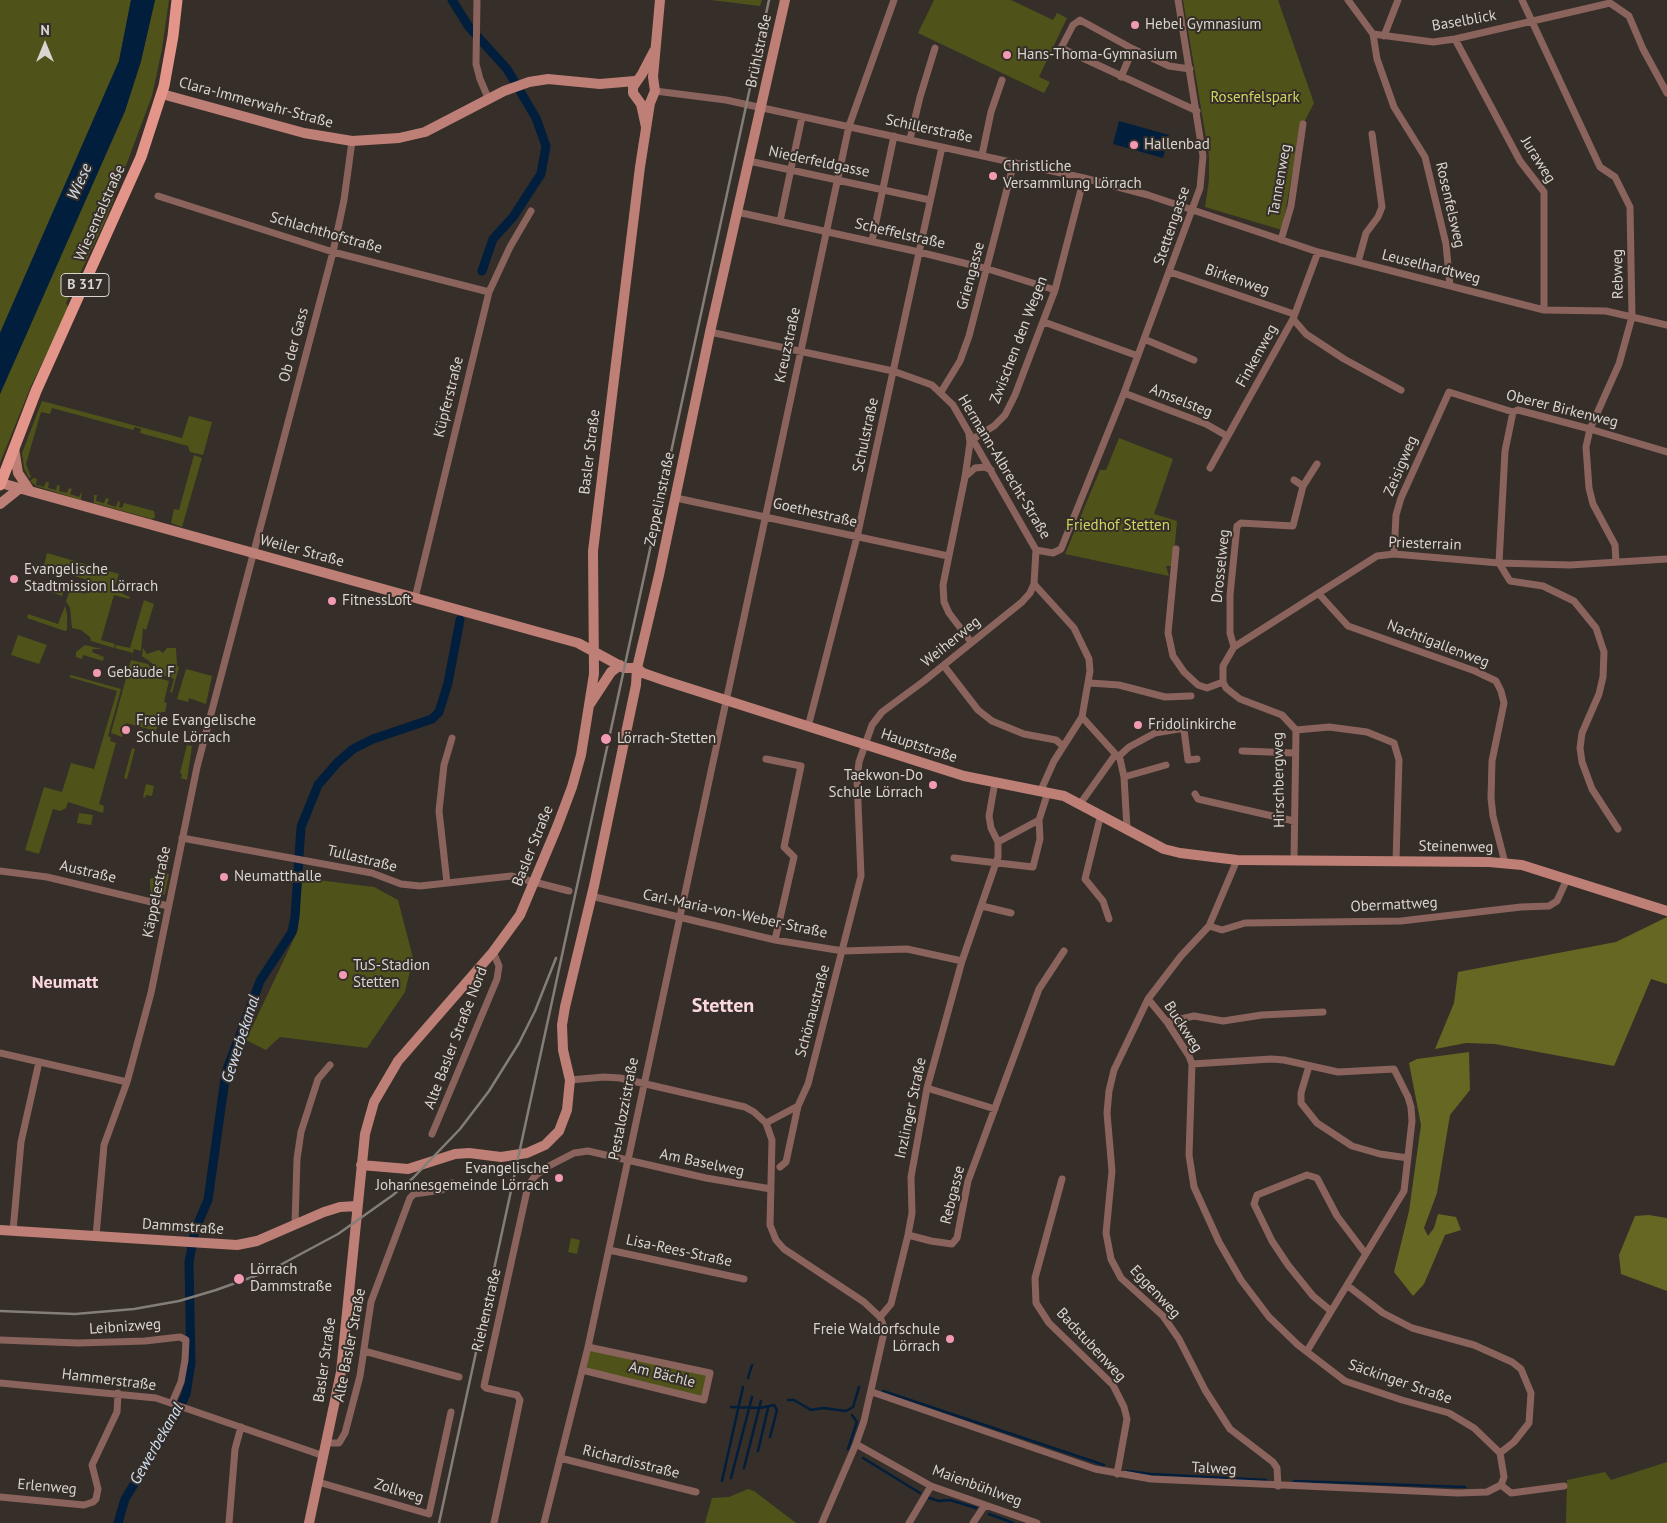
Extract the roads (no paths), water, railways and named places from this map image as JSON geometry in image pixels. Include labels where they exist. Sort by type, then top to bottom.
[{"type":"main road","name":"Wiesentalstraße","points":[[0,484],[36,391],[132,179],[162,94],[174,36],[177,0]]},
{"type":"main road","name":"Basler Straße","points":[[309,1523],[324,1456],[344,1347],[361,1165],[368,1120],[390,1073],[492,952],[520,915],[572,787],[584,740],[590,704],[594,650],[593,551],[646,128],[654,90],[654,50],[660,0]]},
{"type":"main road","name":"Brühlstraße","points":[[762,107],[785,0]]},
{"type":"main road","name":"Basler Straße","points":[[646,128],[641,104],[635,96],[632,87],[654,50]]},
{"type":"main road","points":[[635,96],[645,101],[654,90],[647,78],[637,80]]},
{"type":"main road","name":"Clara-Immerwahr-Straße","points":[[162,94],[304,134],[352,141],[415,135],[438,127],[506,90],[523,84],[548,79],[600,84],[637,80]]},
{"type":"main road","name":"Clara-Immerwahr-Straße","points":[[600,84],[635,96]]},
{"type":"main road","name":"Zeppelinstraße","points":[[361,1165],[408,1170],[455,1154],[469,1153],[501,1157],[527,1154],[545,1146],[559,1131],[567,1110],[570,1080],[563,1050],[562,1026],[710,332],[762,107]]},
{"type":"main road","points":[[0,504],[25,490],[18,473],[14,448]]},
{"type":"main road","name":"Weiler Straße","points":[[0,484],[578,643],[594,650]]},
{"type":"main road","name":"Hauptstraße","points":[[594,650],[620,665],[632,669],[637,668],[643,673],[865,745],[964,776],[1044,791],[1080,804],[1164,848],[1180,853],[1237,860]]},
{"type":"main road","points":[[590,704],[601,690],[611,672],[620,665]]},
{"type":"main road","name":"Steinenweg","points":[[1237,860],[1294,859],[1506,863],[1538,869],[1667,911]]},
{"type":"main road","name":"Dammstraße","points":[[0,1230],[183,1243],[244,1244],[333,1209],[357,1206]]},
{"type":"street","points":[[477,0],[477,71],[489,100]]},
{"type":"street","name":"Kreuzstraße","points":[[726,700],[849,126],[894,0]]},
{"type":"street","name":"Stettengasse","points":[[1045,553],[1053,553],[1061,549],[1124,393],[1200,188],[1203,156],[1198,111],[1178,0]]},
{"type":"street","name":"Rosenfelsweg","points":[[1348,0],[1372,34],[1393,106],[1425,157],[1446,244],[1450,286]]},
{"type":"street","points":[[1384,36],[1398,0]]},
{"type":"street","name":"Rebweg","points":[[1522,0],[1600,167],[1615,177],[1630,207],[1632,317],[1619,364],[1590,429],[1586,446],[1589,488],[1593,504],[1615,545],[1616,562]]},
{"type":"street","name":"Baselblick","points":[[1372,34],[1433,42],[1455,39],[1603,3],[1617,6],[1629,16],[1643,49],[1667,93]]},
{"type":"street","points":[[1190,69],[1169,66],[1080,20],[1073,25],[1061,48],[1198,111]]},
{"type":"street","name":"Juraweg","points":[[1455,39],[1520,161],[1544,192],[1544,310]]},
{"type":"street","points":[[910,139],[935,48]]},
{"type":"street","points":[[1121,76],[1133,49]]},
{"type":"street","points":[[982,155],[991,112],[1002,80]]},
{"type":"street","name":"Schillerstraße","points":[[654,90],[762,107],[1014,162],[1137,192],[1192,211]]},
{"type":"street","points":[[780,221],[802,117]]},
{"type":"street","name":"Tannenweg","points":[[1281,240],[1291,206],[1303,124]]},
{"type":"street","points":[[1358,262],[1366,233],[1378,217],[1382,207],[1372,134]]},
{"type":"street","name":"Niederfeldgasse","points":[[872,241],[894,136]]},
{"type":"street","name":"Ob der Gass","points":[[254,554],[333,252],[344,200],[352,141]]},
{"type":"street","name":"Schulstraße","points":[[808,727],[858,537],[942,147]]},
{"type":"street","name":"Niederfeldgasse","points":[[749,161],[930,200]]},
{"type":"street","name":"Griengasse","points":[[941,392],[960,361],[988,268],[1014,162]]},
{"type":"street","name":"Zwischen den Wegen","points":[[973,438],[994,426],[1005,415],[1015,395],[1055,290],[1084,178]]},
{"type":"street","name":"Schlachthofstraße","points":[[158,196],[333,252],[488,292]]},
{"type":"street","name":"Küpferstraße","points":[[415,598],[488,292],[510,247],[532,211]]},
{"type":"street","name":"Leuselhardtweg","points":[[1192,211],[1318,252],[1544,310],[1606,311],[1667,325]]},
{"type":"street","name":"Scheffelstraße","points":[[737,212],[988,268],[1055,290]]},
{"type":"street","name":"Finkenweg","points":[[1210,468],[1294,316],[1318,252]]},
{"type":"street","name":"Birkenweg","points":[[1170,272],[1294,316],[1306,334],[1344,359],[1401,390]]},
{"type":"street","points":[[1044,322],[1138,356]]},
{"type":"street","name":"Hermann-Albrecht-Straße","points":[[710,332],[893,371],[917,378],[941,392],[954,405],[1036,550],[1045,553]]},
{"type":"street","points":[[1144,339],[1194,360]]},
{"type":"street","name":"Oberer Birkenweg","points":[[1449,392],[1513,412],[1518,410],[1667,452]]},
{"type":"street","name":"Zeisigweg","points":[[1394,554],[1396,515],[1401,498],[1449,392]]},
{"type":"street","name":"Amselsteg","points":[[1124,393],[1206,424],[1227,436]]},
{"type":"street","points":[[1513,412],[1505,451],[1499,563],[1510,581],[1543,586],[1574,601],[1596,628],[1604,652],[1603,677],[1599,694],[1582,733],[1580,748],[1582,762],[1592,789],[1618,829]]},
{"type":"street","points":[[968,430],[970,443],[965,478],[943,585],[944,602],[949,613],[971,642]]},
{"type":"street","name":"Drosselweg","points":[[1234,647],[1230,632],[1230,595],[1237,526],[1241,523],[1294,526],[1303,486],[1317,464]]},
{"type":"street","points":[[965,478],[969,471],[976,468],[985,467],[992,470]]},
{"type":"street","points":[[1294,480],[1303,486]]},
{"type":"street","name":"Goethestraße","points":[[676,498],[948,556]]},
{"type":"street","points":[[1176,549],[1169,645],[1173,656],[1184,672],[1198,685],[1207,688],[1223,682],[1225,658],[1234,647]]},
{"type":"street","points":[[954,858],[1032,867],[1040,838],[1039,820],[1044,791],[1063,746],[1082,717],[1090,683],[1089,659],[1083,643],[1074,628],[1034,584],[1036,550]]},
{"type":"street","name":"Käppelestraße","points":[[96,1236],[101,1158],[127,1082],[151,993],[203,744],[254,554]]},
{"type":"street","name":"Priesterrain","points":[[1234,647],[1378,556],[1394,554],[1499,563],[1570,565],[1667,559]]},
{"type":"street","name":"Weiherweg","points":[[865,745],[876,717],[944,666],[1022,602],[1030,593],[1034,584]]},
{"type":"street","name":"Nachtigallenweg","points":[[1319,594],[1348,626],[1475,671],[1496,681],[1502,691],[1504,703],[1492,761],[1491,798],[1492,816],[1506,863]]},
{"type":"street","points":[[944,666],[978,710],[992,721],[1024,734],[1056,740],[1063,746]]},
{"type":"street","name":"Hirschbergweg","points":[[1223,682],[1232,695],[1282,715],[1296,730],[1294,859]]},
{"type":"street","points":[[1090,683],[1119,685],[1165,697],[1191,696]]},
{"type":"street","name":"Pestalozzistraße","points":[[544,1523],[588,1347],[642,1083],[726,700]]},
{"type":"street","points":[[1082,717],[1117,756],[1124,777],[1127,828]]},
{"type":"street","points":[[1080,804],[1117,756],[1129,747],[1156,733],[1184,730],[1196,726]]},
{"type":"street","points":[[1296,730],[1329,727],[1367,732],[1394,742],[1399,760],[1396,861]]},
{"type":"street","points":[[1184,730],[1188,760],[1197,760]]},
{"type":"street","points":[[446,883],[439,811],[444,765],[452,738]]},
{"type":"street","name":"Schönaustraße","points":[[780,1167],[786,1162],[798,1106],[808,1084],[861,876],[862,852],[857,779],[859,762],[865,745]]},
{"type":"street","points":[[1242,751],[1295,753]]},
{"type":"street","points":[[766,758],[801,766],[784,846],[794,856],[775,940]]},
{"type":"street","points":[[1124,777],[1166,765]]},
{"type":"street","name":"Inzlinger Straße","points":[[880,1317],[893,1298],[908,1235],[912,1213],[911,1177],[927,1088],[962,961],[996,863],[998,842],[991,828],[989,816],[995,782]]},
{"type":"street","points":[[1195,794],[1198,798],[1294,821]]},
{"type":"street","points":[[1101,814],[1085,879],[1103,901],[1108,919]]},
{"type":"street","points":[[998,842],[1039,820]]},
{"type":"street","name":"Tullastraße","points":[[182,838],[302,859],[372,874],[401,884],[420,886],[511,876],[535,882]]},
{"type":"street","name":"Buckweg","points":[[1237,860],[1209,926],[1181,956],[1148,999],[1167,1022],[1189,1056],[1192,1064],[1270,1059],[1284,1060],[1338,1072],[1394,1069],[1412,1107],[1408,1158]]},
{"type":"street","name":"Austraße","points":[[0,871],[47,877],[168,906]]},
{"type":"street","name":"Obermattweg","points":[[1209,926],[1222,930],[1245,923],[1401,921],[1521,907],[1549,906],[1557,901],[1567,879]]},
{"type":"street","points":[[535,882],[569,891]]},
{"type":"street","name":"Carl-Maria-von-Weber-Straße","points":[[591,896],[775,940],[843,951],[907,949],[962,961]]},
{"type":"street","points":[[982,906],[1011,913]]},
{"type":"street","name":"Rebgasse","points":[[908,1235],[931,1242],[952,1244],[957,1238],[968,1181],[1039,989],[1064,951]]},
{"type":"street","name":"Alte Basler Straße Nord","points":[[432,1134],[497,979],[499,966],[492,952]]},
{"type":"street","name":"Eggenweg","points":[[1148,999],[1114,1070],[1109,1091],[1107,1112],[1112,1170],[1106,1233],[1111,1259],[1121,1278],[1162,1316],[1179,1339],[1205,1390],[1230,1429],[1273,1462],[1277,1468],[1278,1486]]},
{"type":"street","points":[[1167,1022],[1194,1016],[1223,1021],[1262,1015],[1323,1012]]},
{"type":"street","points":[[0,1053],[127,1082]]},
{"type":"street","points":[[13,1232],[21,1142],[39,1062]]},
{"type":"street","name":"Säckinger Straße","points":[[1192,1064],[1189,1155],[1194,1187],[1219,1242],[1241,1280],[1270,1317],[1298,1345],[1345,1381],[1449,1413],[1474,1428],[1500,1453]]},
{"type":"street","points":[[295,1224],[297,1159],[301,1132],[318,1079],[330,1066]]},
{"type":"street","points":[[1307,1351],[1404,1191],[1408,1158],[1380,1154],[1352,1146],[1333,1135],[1309,1116],[1301,1103],[1301,1098],[1309,1066]]},
{"type":"street","points":[[570,1080],[604,1077],[642,1083],[745,1107],[754,1112],[766,1123],[770,1132],[773,1152],[770,1225],[776,1240],[784,1249],[864,1302],[880,1317],[884,1327],[884,1337],[872,1392],[856,1444],[822,1523]]},
{"type":"street","points":[[927,1088],[995,1109]]},
{"type":"street","points":[[766,1123],[798,1106]]},
{"type":"street","name":"Riehenstraße","points":[[494,1523],[520,1400],[518,1395],[484,1386],[528,1186],[535,1176],[547,1167],[574,1153],[588,1152],[627,1160]]},
{"type":"street","name":"Am Baselweg","points":[[627,1160],[706,1178],[771,1189]]},
{"type":"street","points":[[1331,1311],[1307,1288],[1272,1241],[1254,1204],[1257,1195],[1308,1175],[1317,1178],[1337,1216],[1365,1253]]},
{"type":"street","name":"Badstubenweg","points":[[1062,1179],[1035,1278],[1036,1303],[1049,1323],[1113,1386],[1120,1400],[1126,1419],[1117,1474]]},
{"type":"street","name":"Alte Basler Straße","points":[[326,1444],[339,1443],[345,1433],[364,1351],[376,1284],[410,1198],[414,1194],[442,1190],[452,1183]]},
{"type":"street","name":"Lisa-Rees-Straße","points":[[609,1250],[744,1279]]},
{"type":"street","points":[[1348,1286],[1383,1313],[1412,1328],[1474,1345],[1512,1362],[1521,1369],[1531,1393],[1529,1423],[1517,1439],[1500,1453],[1504,1477],[1501,1485],[1511,1493],[1564,1486]]},
{"type":"street","name":"Leibnizweg","points":[[0,1340],[87,1343],[145,1341],[180,1337],[186,1340],[185,1360],[174,1404]]},
{"type":"street","name":"Am Bächle","points":[[582,1370],[704,1400],[710,1373],[588,1347]]},
{"type":"street","points":[[364,1351],[459,1377]]},
{"type":"street","name":"Hammerstraße","points":[[0,1383],[156,1398],[324,1456]]},
{"type":"street","name":"Talweg","points":[[872,1392],[1095,1469],[1117,1474],[1151,1479],[1458,1493],[1486,1492],[1501,1485]]},
{"type":"street","name":"Erlenweg","points":[[0,1497],[84,1505],[96,1500],[98,1489],[92,1471],[93,1460],[117,1412],[118,1393]]},
{"type":"street","name":"Zollweg","points":[[318,1482],[429,1514],[451,1412]]},
{"type":"street","points":[[228,1523],[235,1449],[240,1427]]},
{"type":"street","name":"Maienbühlweg","points":[[856,1444],[931,1486],[1037,1523]]},
{"type":"street","name":"Richardisstraße","points":[[560,1458],[696,1492]]},
{"type":"street","points":[[909,1523],[931,1486]]},
{"type":"street","points":[[973,1523],[985,1505]]},
{"type":"water","name":"Wiese","points":[[131,0],[155,0],[141,61],[125,111],[0,394],[0,333],[119,61]]},
{"type":"water","points":[[1119,121],[1169,135],[1163,158],[1113,144]]},
{"type":"waterway","name":"Gewerbekanal","points":[[452,0],[469,27],[507,69],[536,118],[546,146],[541,174],[513,217],[493,239],[482,271]]},
{"type":"waterway","name":"Gewerbekanal","points":[[118,1523],[125,1499],[177,1414],[186,1394],[191,1363],[189,1262],[195,1230],[208,1200],[226,1072],[260,981],[292,932],[295,917],[301,827],[318,785],[337,763],[353,749],[373,739],[432,719],[439,712],[448,683],[460,620]]},
{"type":"waterway","points":[[748,1378],[752,1365]]},
{"type":"waterway","points":[[722,1481],[743,1387]]},
{"type":"waterway","points":[[788,1400],[794,1400],[811,1410],[823,1408],[846,1411],[853,1407],[859,1387]]},
{"type":"waterway","points":[[883,1391],[1104,1465]]},
{"type":"waterway","points":[[731,1478],[752,1397]]},
{"type":"waterway","points":[[744,1468],[761,1401]]},
{"type":"waterway","points":[[731,1407],[760,1408],[774,1405],[777,1410],[770,1437]]},
{"type":"waterway","points":[[758,1451],[768,1408]]},
{"type":"waterway","points":[[848,1449],[857,1422],[852,1415]]},
{"type":"waterway","points":[[863,1458],[920,1493]]},
{"type":"waterway","points":[[1127,1471],[1266,1480]]},
{"type":"waterway","points":[[1294,1481],[1465,1487]]},
{"type":"waterway","points":[[929,1498],[939,1501],[950,1500],[976,1508]]},
{"type":"waterway","points":[[989,1514],[1013,1523]]},
{"type":"railway","points":[[439,1523],[769,0]]},
{"type":"railway","points":[[0,1311],[75,1314],[134,1309],[179,1301],[269,1271],[338,1234],[393,1195],[413,1178],[460,1129],[489,1091],[519,1043],[535,1011],[556,958]]},
{"type":"place","name":"Hebel Gymnasium","points":[[1135,25]]},
{"type":"place","name":"Hans-Thoma-Gymnasium","points":[[1007,55]]},
{"type":"place","name":"Hallenbad","points":[[1134,145]]},
{"type":"place","name":"Christliche Versammlung Lörrach","points":[[993,176]]},
{"type":"place","name":"Evangelische Stadtmission Lörrach","points":[[14,579]]},
{"type":"place","name":"FitnessLoft","points":[[332,601]]},
{"type":"place","name":"Gebäude F","points":[[97,673]]},
{"type":"place","name":"Fridolinkirche","points":[[1138,725]]},
{"type":"place","name":"Freie Evangelische Schule Lörrach","points":[[126,730]]},
{"type":"place","name":"Lörrach-Stetten","points":[[606,739]]},
{"type":"place","name":"Taekwon-Do Schule Lörrach","points":[[933,785]]},
{"type":"place","name":"Neumatthalle","points":[[224,877]]},
{"type":"place","name":"TuS-Stadion Stetten","points":[[343,975]]},
{"type":"place","name":"Evangelische Johannesgemeinde Lörrach","points":[[559,1178]]},
{"type":"place","name":"Lörrach Dammstraße","points":[[239,1279]]},
{"type":"place","name":"Freie Waldorfschule Lörrach","points":[[950,1339]]},
{"type":"district","name":"Neumatt","points":[[65,983]]},
{"type":"district","name":"Stetten","points":[[723,1006]]},
{"type":"park label","name":"Rosenfelspark","points":[[1255,98]]},
{"type":"park label","name":"Friedhof Stetten","points":[[1118,526]]}]
